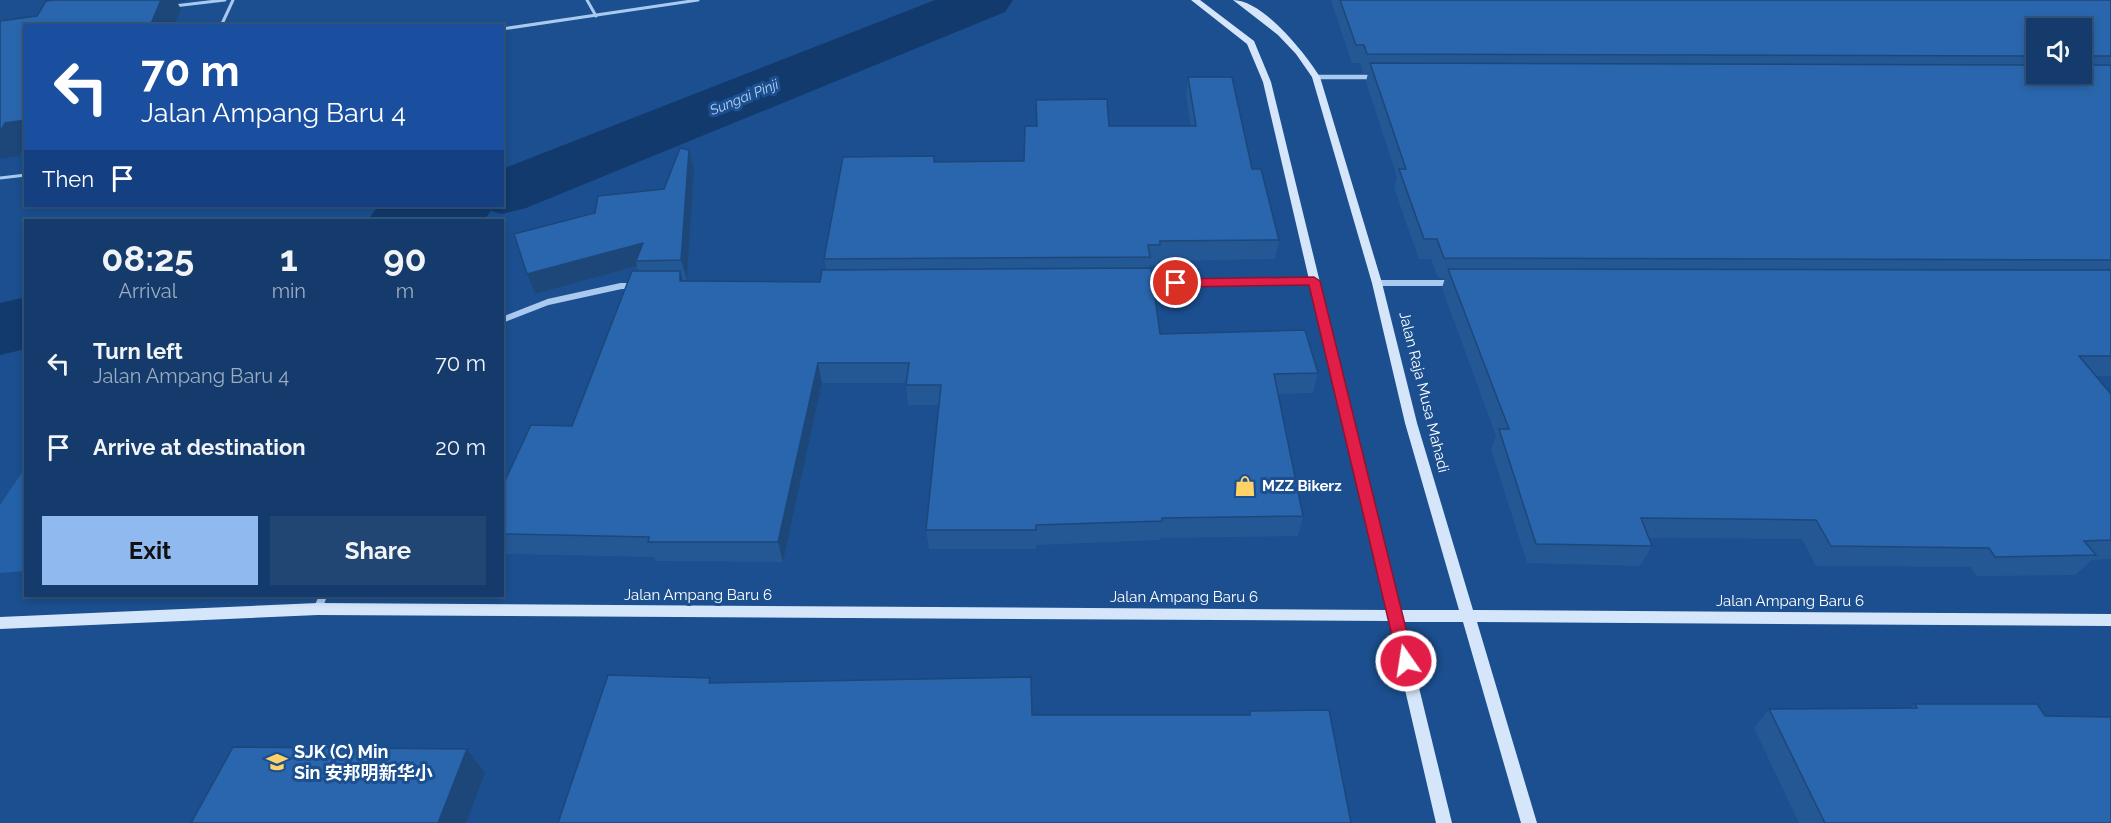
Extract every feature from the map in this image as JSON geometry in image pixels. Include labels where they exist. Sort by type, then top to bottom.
[{"type":"main road","points":[[1195,0],[1251,43],[1267,82],[1444,823]]},
{"type":"main road","name":"Jalan Raja Musa Mahadi","points":[[1237,0],[1267,19],[1287,36],[1302,54],[1316,77],[1377,283],[1411,423],[1529,823]]},
{"type":"main road","name":"Jalan Ampang Baru 6","points":[[0,623],[320,602],[2111,620]]},
{"type":"street","points":[[1316,77],[1387,77]]},
{"type":"street","points":[[1137,283],[1314,281]]},
{"type":"street","points":[[1377,283],[1460,283]]},
{"type":"street","points":[[504,319],[548,302],[621,286],[644,286]]},
{"type":"lane","points":[[166,7],[225,0]]},
{"type":"lane","points":[[221,24],[233,0]]},
{"type":"lane","points":[[587,0],[596,16]]},
{"type":"lane","points":[[504,28],[699,0]]},
{"type":"lane","points":[[0,178],[24,175]]},
{"type":"shaded area","points":[[24,469],[24,571],[0,573],[0,505]]},
{"type":"building","points":[[161,0],[151,24],[24,24],[24,120],[5,123],[0,132],[0,21],[37,16],[46,1]]},
{"type":"building","points":[[1340,0],[2111,0],[2111,56],[2092,56],[2092,18],[2026,18],[2026,56],[1367,54],[1364,45],[1356,45]]},
{"type":"building","points":[[1370,63],[2026,65],[2026,84],[2092,84],[2092,65],[2111,65],[2111,260],[1444,258],[1437,239],[1424,239],[1399,169],[1406,169]]},
{"type":"building","points":[[1188,77],[1232,77],[1252,169],[1261,169],[1279,240],[1160,241],[1160,245],[1148,245],[1150,257],[824,259],[843,157],[934,156],[934,162],[1024,161],[1025,126],[1037,126],[1036,100],[1107,99],[1109,126],[1196,126]]},
{"type":"building","points":[[680,148],[689,150],[681,260],[636,261],[643,243],[527,274],[514,234],[595,213],[598,196],[664,189]]},
{"type":"building","points":[[1151,268],[1160,334],[1305,330],[1318,373],[1274,374],[1303,516],[1162,518],[1162,521],[1036,525],[1036,530],[926,530],[941,385],[906,385],[909,363],[818,363],[778,542],[648,542],[649,537],[504,534],[504,483],[531,425],[572,426],[632,271],[680,271],[680,281],[820,282],[822,270]]},
{"type":"building","points":[[1448,269],[2111,270],[2111,356],[2079,356],[2111,394],[2111,540],[2084,541],[2096,555],[1995,557],[1989,548],[1831,546],[1816,520],[1641,518],[1652,546],[1536,544],[1499,429],[1509,429]]},
{"type":"building","points":[[608,675],[710,678],[709,683],[1031,677],[1032,715],[1250,715],[1250,711],[1329,710],[1351,823],[558,823]]},
{"type":"building","points":[[1915,704],[2037,704],[2045,716],[2111,717],[2111,823],[1825,823],[1769,709],[1917,708]]},
{"type":"building","points":[[233,747],[467,749],[438,823],[191,823]]},
{"type":"waterway","name":"Sungai Pinji","points":[[504,192],[985,0]]},
{"type":"waterway","name":"Sungai Pinji","points":[[407,219],[455,207]]},
{"type":"waterway","name":"Sungai Pinji","points":[[0,329],[24,323]]},
{"type":"place","name":"MZZ Bikerz","points":[[1245,486]]},
{"type":"place","name":"SJK (C) Min Sin 安邦明新华小","points":[[277,762]]},
{"type":"route","points":[[1176,283],[1314,281],[1406,661]]}]
